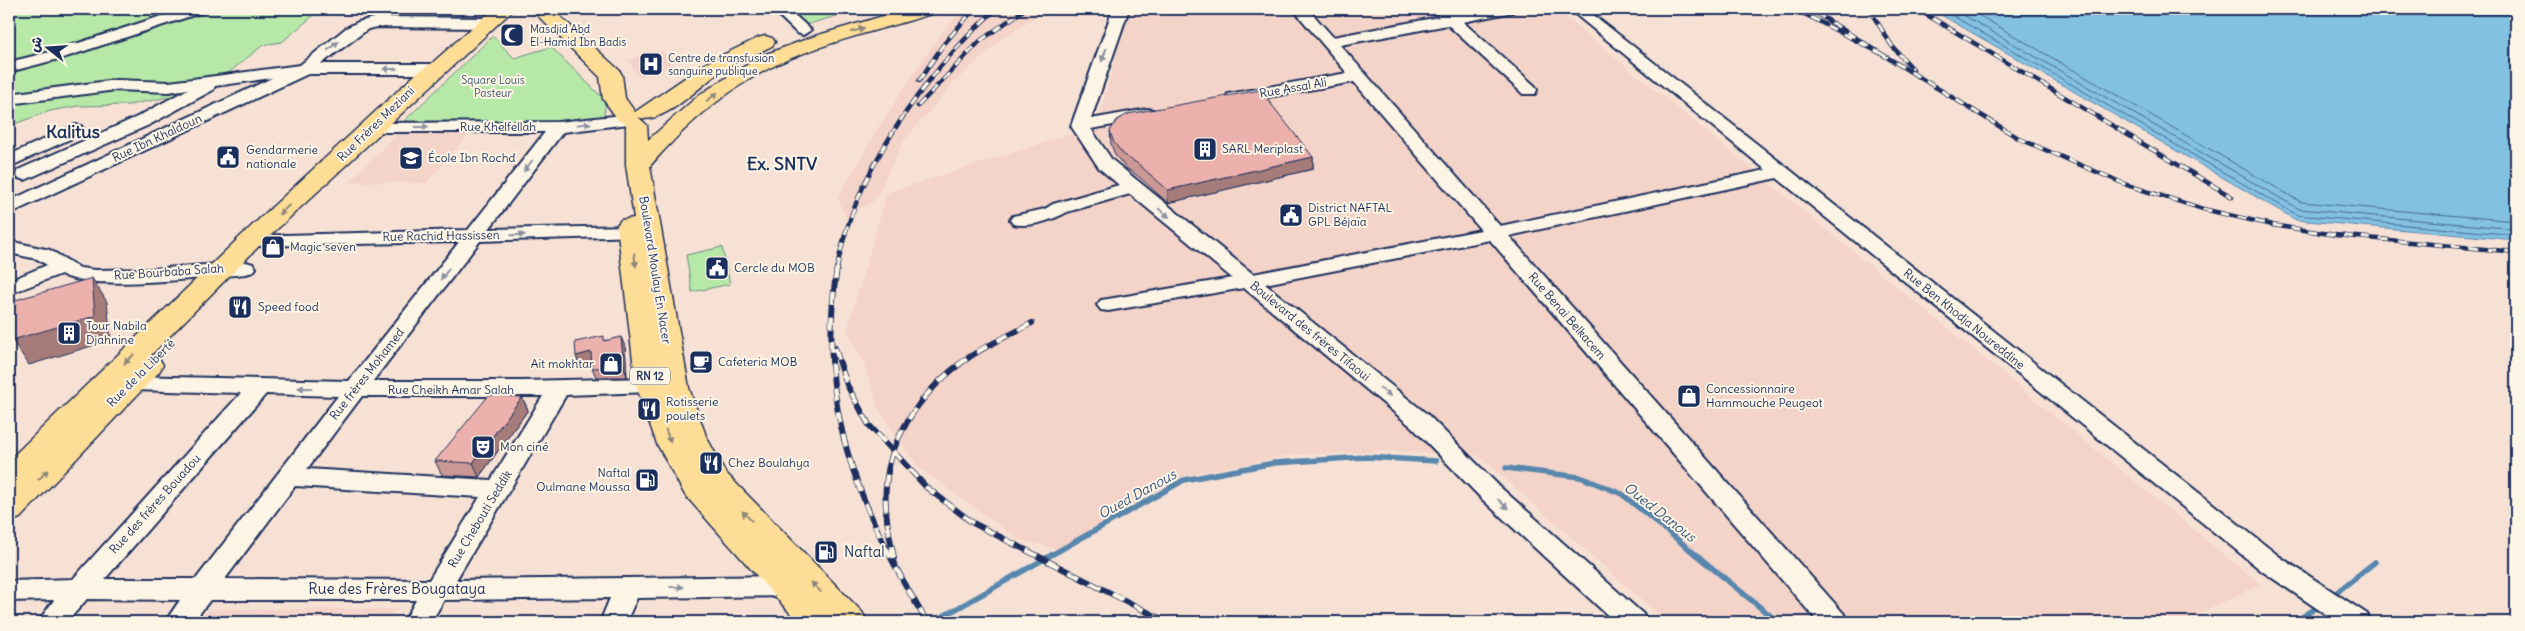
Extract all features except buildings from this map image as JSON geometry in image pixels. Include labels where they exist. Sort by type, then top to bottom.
[{"type":"main road","points":[[541,9],[611,75],[614,99],[635,119],[685,118]]},
{"type":"main road","points":[[635,119],[667,102],[715,66],[767,41],[874,9]]},
{"type":"main road","points":[[638,165],[666,132],[743,73],[786,52],[927,9]]},
{"type":"main road","name":"Rue Frères Meziani","points":[[264,240],[383,127],[438,79],[438,70],[503,13]]},
{"type":"main road","name":"Boulevard Moulay En Nacer","points":[[635,119],[638,165],[674,388],[691,436],[712,479],[850,622]]},
{"type":"main road","name":"Boulevard Moulay En Nacer","points":[[635,119],[626,168],[631,232],[651,385],[672,444],[696,487],[819,622]]},
{"type":"main road","name":"Rue de la Liberté","points":[[9,478],[264,240]]},
{"type":"main road","name":"Rue de la Liberté","points":[[9,510],[132,383],[234,268]]},
{"type":"street","points":[[9,67],[60,54],[198,9]]},
{"type":"street","points":[[422,22],[435,9]]},
{"type":"street","points":[[534,9],[541,9]]},
{"type":"street","points":[[779,9],[803,30]]},
{"type":"street","points":[[1121,9],[1080,126],[1164,111]]},
{"type":"street","name":"Rue Benai Belkacem","points":[[1300,9],[1834,622]]},
{"type":"street","points":[[1329,42],[1445,14],[1508,9]]},
{"type":"street","name":"Rue Ben Khodja Noureddine","points":[[1577,9],[2271,564],[2358,622]]},
{"type":"street","points":[[305,69],[366,20],[422,22],[503,13]]},
{"type":"street","points":[[1445,14],[1529,90]]},
{"type":"street","points":[[9,99],[106,86],[169,86],[305,69],[438,70]]},
{"type":"street","name":"Rue Ibn Khaldoun","points":[[9,208],[305,69]]},
{"type":"street","name":"Rue Assal Ali","points":[[1219,101],[1359,76]]},
{"type":"street","points":[[17,171],[143,120],[221,79]]},
{"type":"street","name":"Rue Khelfellah","points":[[383,127],[558,127],[635,119]]},
{"type":"street","name":"Boulevard des frères Tifaoui","points":[[1080,126],[1105,164],[1420,421],[1491,493],[1633,622]]},
{"type":"street","name":"Rue frères Mohamed","points":[[178,622],[354,390],[558,127]]},
{"type":"street","points":[[9,162],[75,130]]},
{"type":"street","points":[[9,201],[40,194],[39,183],[17,171]]},
{"type":"street","points":[[1108,306],[1251,283],[1496,234],[1781,172]]},
{"type":"street","points":[[1020,220],[1051,213],[1060,208],[1133,187]]},
{"type":"street","name":"Rue Rachid Hassissen","points":[[264,240],[631,232]]},
{"type":"street","name":"Rue Bourbaba Salah","points":[[9,247],[43,254],[74,273],[95,276],[151,275],[234,268]]},
{"type":"street","points":[[9,288],[60,266]]},
{"type":"street","name":"Rue Cheikh Amar Salah","points":[[132,383],[354,390],[558,390],[651,385]]},
{"type":"street","name":"Rue des frères Bouadou","points":[[51,622],[260,387]]},
{"type":"street","name":"Rue Chebouti Seddik","points":[[417,622],[558,390]]},
{"type":"street","points":[[288,477],[497,489]]},
{"type":"street","name":"Rue des Frères Bougataya","points":[[9,592],[79,589],[438,590],[785,586]]},
{"type":"street","points":[[613,622],[628,587]]},
{"type":"shaded area","points":[[964,9],[1047,9],[1003,38],[954,82],[903,142],[874,201],[845,217],[838,198],[876,131],[942,33]]},
{"type":"shaded area","points":[[1128,9],[1556,9],[2260,584],[2182,622],[1667,622],[1478,455],[1387,451],[1290,455],[1180,477],[1061,550],[1020,540],[919,468],[879,410],[864,364],[847,331],[887,193],[1064,136],[1096,130]]},
{"type":"shaded area","name":"Centre de transfusion sanguine publique","points":[[664,51],[675,67],[638,77],[628,60]]},
{"type":"shaded area","name":"École Ibn Rochd","points":[[408,129],[474,129],[426,183],[349,182],[398,133]]},
{"type":"shaded area","points":[[209,609],[397,609],[388,622],[199,622]]},
{"type":"green space","points":[[9,9],[321,9],[282,42],[263,45],[222,78],[235,80],[231,84],[129,105],[78,106],[50,111],[9,126]]},
{"type":"green space","points":[[780,9],[860,9],[795,28]]},
{"type":"green space","name":"Square Louis Pasteur","points":[[493,36],[514,58],[551,47],[606,101],[604,115],[588,122],[404,121]]},
{"type":"green space","points":[[722,247],[730,284],[692,292],[686,255]]},
{"type":"water","points":[[1931,9],[2516,9],[2516,240],[2296,220]]},
{"type":"waterway","name":"Oued Danous","points":[[933,622],[1184,480],[1274,463],[1366,457],[1436,461]]},
{"type":"waterway","name":"Oued Danous","points":[[1506,468],[1580,477],[1622,494],[1778,622]]},
{"type":"waterway","points":[[2332,596],[2375,562]]},
{"type":"waterway","points":[[2294,622],[2321,605]]},
{"type":"railway","points":[[919,81],[943,45],[974,9]]},
{"type":"railway","points":[[837,269],[846,233],[859,197],[896,127],[943,63],[996,9]]},
{"type":"railway","points":[[918,106],[980,41],[1025,9]]},
{"type":"railway","points":[[1795,9],[1880,53]]},
{"type":"railway","points":[[1810,9],[1880,53]]},
{"type":"railway","points":[[1869,9],[1892,46],[1913,69]]},
{"type":"railway","points":[[1917,9],[2232,197]]},
{"type":"railway","points":[[1880,53],[2020,139],[2127,185],[2203,209],[2272,225],[2336,235],[2516,252]]},
{"type":"railway","points":[[837,268],[832,318],[832,365],[838,410],[848,453],[862,496],[881,538],[902,580],[927,622]]},
{"type":"railway","points":[[894,452],[913,413],[938,383],[983,348],[1032,323]]},
{"type":"railway","points":[[835,348],[847,385],[869,425],[894,452]]},
{"type":"railway","points":[[894,452],[926,487],[973,523],[1167,622]]},
{"type":"railway","points":[[894,452],[886,486],[886,513],[894,558]]},
{"type":"place","name":"Masdjid Abd El-Hamid Ibn Badis","points":[[512,35]]},
{"type":"place","name":"Centre de transfusion sanguine publique","points":[[651,64]]},
{"type":"place","name":"SARL Meriplast","points":[[1205,149]]},
{"type":"place","name":"Gendarmerie nationale","points":[[228,157]]},
{"type":"place","name":"École Ibn Rochd","points":[[411,158]]},
{"type":"place","name":"District NAFTAL GPL Béjaïa","points":[[1291,215]]},
{"type":"place","name":"Magic seven","points":[[273,247]]},
{"type":"place","name":"Cercle du MOB","points":[[717,268]]},
{"type":"place","name":"Speed food","points":[[240,307]]},
{"type":"place","name":"Tour Nabila Djahnine","points":[[69,333]]},
{"type":"place","name":"Cafeteria MOB","points":[[701,362]]},
{"type":"place","name":"Ait mokhtar","points":[[611,364]]},
{"type":"place","name":"Concessionnaire Hammouche Peugeot","points":[[1689,396]]},
{"type":"place","name":"Rotisserie poulets","points":[[649,409]]},
{"type":"place","name":"Mon ciné","points":[[483,447]]},
{"type":"place","name":"Chez Boulahya","points":[[711,463]]},
{"type":"place","name":"Naftal Oulmane Moussa","points":[[647,480]]},
{"type":"place","name":"Naftal","points":[[826,552]]},
{"type":"district","name":"Kalitus","points":[[73,132]]},
{"type":"district","name":"Ex. SNTV","points":[[782,164]]}]
